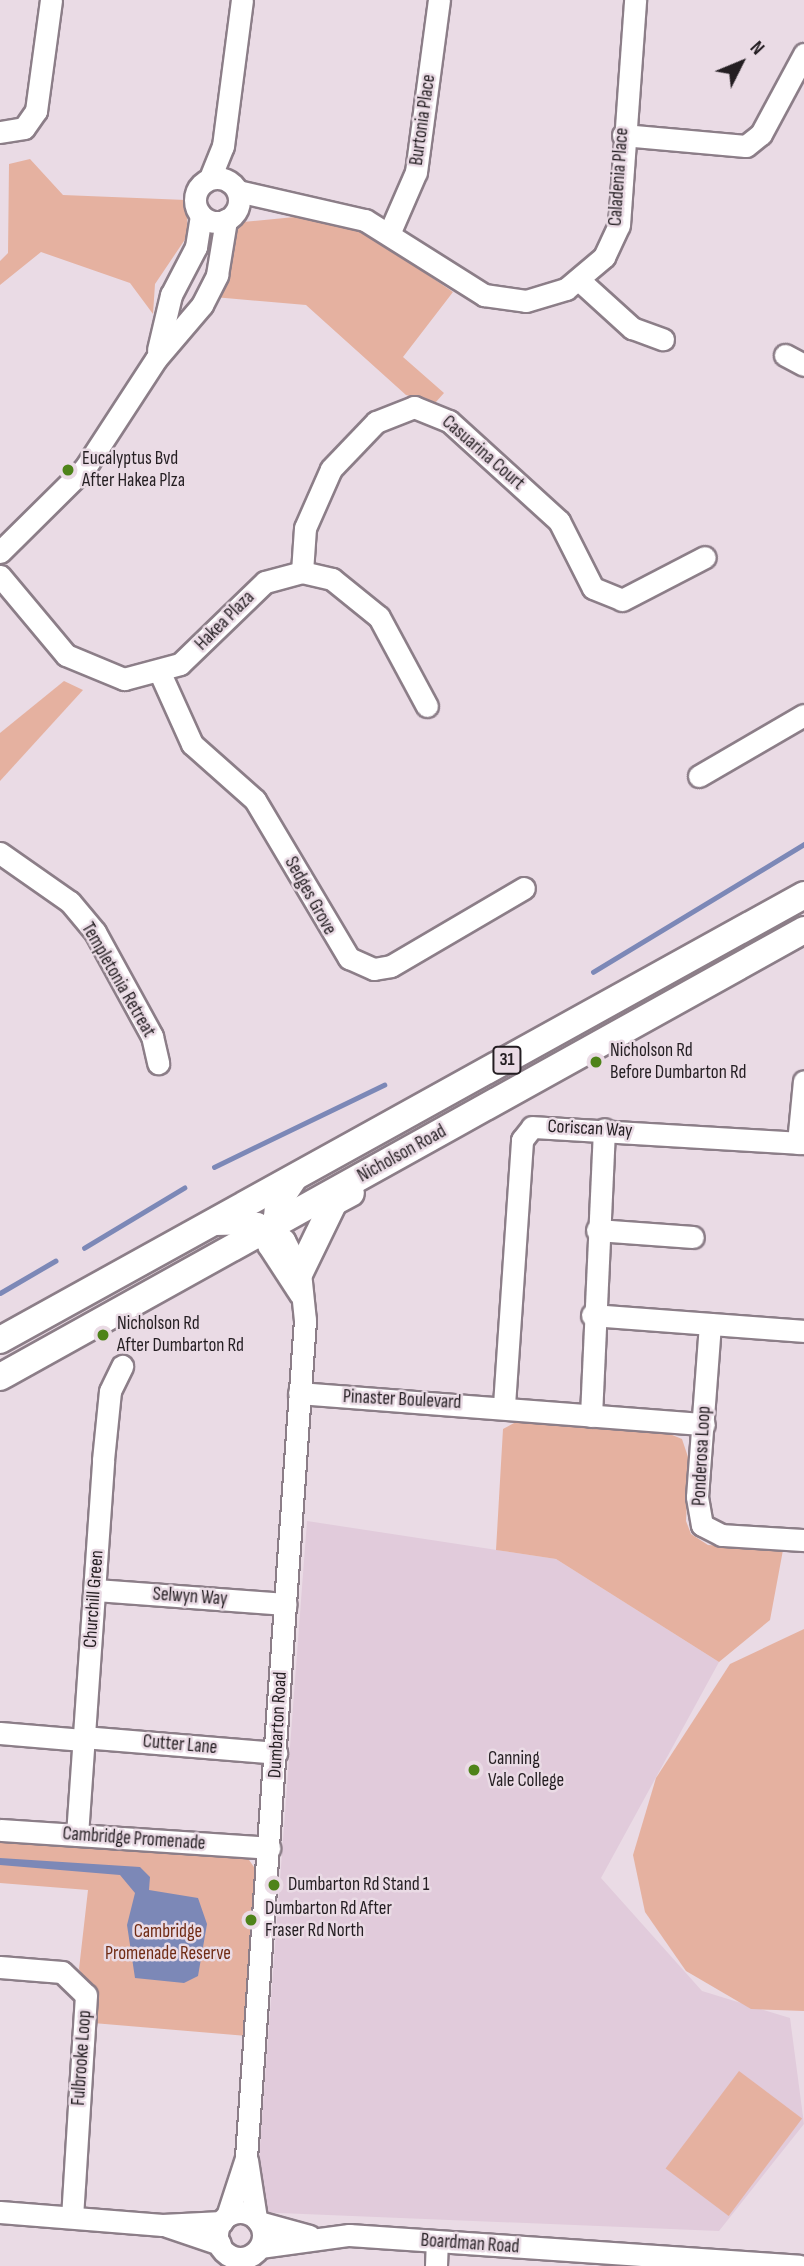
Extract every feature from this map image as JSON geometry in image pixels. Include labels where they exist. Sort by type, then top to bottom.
[{"type":"main road","name":"Nicholson Road","points":[[0,1340],[804,895]]},
{"type":"main road","name":"Nicholson Road","points":[[0,1377],[804,930]]},
{"type":"main road","points":[[300,1283],[334,1202],[444,1145],[475,1114]]},
{"type":"street","points":[[0,132],[24,128],[36,111],[51,0]]},
{"type":"street","points":[[0,552],[85,468],[156,359],[209,293],[229,218],[223,146],[242,0]]},
{"type":"street","name":"Burtonia Place","points":[[389,234],[416,172],[439,0]]},
{"type":"street","name":"Caladenia Place","points":[[226,184],[294,206],[365,220],[484,295],[526,301],[579,280],[604,257],[619,225],[623,135],[635,0]]},
{"type":"street","points":[[623,135],[746,146],[761,134],[804,54]]},
{"type":"street","points":[[156,359],[171,295],[196,247],[201,216],[196,191],[226,184]]},
{"type":"street","name":"Caladenia Place","points":[[201,216],[229,218],[294,206]]},
{"type":"street","points":[[579,280],[632,328],[663,340]]},
{"type":"street","name":"Casuarina Court","points":[[302,572],[305,527],[331,469],[376,422],[414,407],[449,421],[559,521],[593,588],[622,600],[705,557]]},
{"type":"street","points":[[302,572],[356,593],[379,617],[427,706]]},
{"type":"street","name":"Hakea Plaza","points":[[0,576],[50,638],[82,665],[124,679],[160,673],[198,649],[265,582],[302,572]]},
{"type":"street","name":"Sedges Grove","points":[[160,673],[192,744],[255,800],[349,958],[374,969],[391,966],[524,888]]},
{"type":"street","points":[[699,776],[804,715]]},
{"type":"street","name":"Templetonia Retreat","points":[[0,853],[70,902],[96,932],[152,1036],[158,1063]]},
{"type":"street","points":[[801,1143],[804,1081]]},
{"type":"street","name":"Coriscan Way","points":[[504,1405],[522,1140],[532,1127],[604,1129],[801,1143]]},
{"type":"street","points":[[591,1416],[592,1315],[604,1129]]},
{"type":"street","points":[[210,1225],[269,1227],[298,1177]]},
{"type":"street","name":"Dumbarton Road","points":[[258,2220],[246,2158],[305,1320],[300,1283],[268,1245],[269,1227]]},
{"type":"street","points":[[597,1230],[694,1237]]},
{"type":"street","points":[[592,1315],[804,1331]]},
{"type":"street","name":"Ponderosa Loop","points":[[710,1324],[697,1497],[702,1525],[722,1535],[804,1540]]},
{"type":"street","name":"Churchill Green","points":[[77,1835],[110,1391],[121,1366]]},
{"type":"street","name":"Pinaster Boulevard","points":[[299,1393],[504,1405],[591,1416],[704,1424]]},
{"type":"street","name":"Selwyn Way","points":[[96,1590],[285,1604]]},
{"type":"street","name":"Cutter Lane","points":[[0,1733],[276,1753]]},
{"type":"street","name":"Cambridge Promenade","points":[[0,1830],[269,1848]]},
{"type":"street","name":"Fulbrooke Loop","points":[[0,1967],[62,1972],[86,1995],[72,2217]]},
{"type":"street","name":"Dumbarton Road","points":[[224,2219],[246,2158]]},
{"type":"street","name":"Boardman Road","points":[[0,2212],[162,2225],[224,2219],[242,2212],[258,2220],[309,2236],[437,2242],[634,2260],[799,2266]]},
{"type":"street","points":[[224,2219],[228,2255]]},
{"type":"street","points":[[255,2255],[258,2220]]},
{"type":"street","name":"Boardman Road","points":[[162,2225],[228,2255],[255,2255],[309,2236]]},
{"type":"street","points":[[436,2266],[437,2242]]},
{"type":"shaded area","name":"Canning Vale College","points":[[307,1521],[556,1559],[719,1662],[601,1878],[702,1991],[790,2018],[804,2124],[719,2231],[255,2212]]},
{"type":"green space","points":[[30,159],[63,195],[186,200],[188,235],[155,284],[153,314],[130,283],[41,252],[0,285],[0,261],[8,253],[9,164]]},
{"type":"green space","points":[[305,216],[365,232],[453,292],[403,357],[444,393],[435,403],[406,395],[306,305],[214,297],[230,235],[243,222]]},
{"type":"green space","points":[[64,681],[83,690],[0,781],[0,733]]},
{"type":"green space","points":[[516,1422],[665,1432],[682,1439],[689,1460],[686,1521],[691,1534],[708,1545],[783,1550],[770,1620],[719,1662],[556,1559],[496,1550],[503,1429]]},
{"type":"green space","points":[[804,1629],[804,2011],[751,2009],[686,1971],[645,1912],[633,1855],[656,1778],[730,1664]]},
{"type":"green space","name":"Cambridge Promenade Reserve","points":[[0,1836],[247,1857],[258,1873],[247,2036],[93,2023],[94,1995],[79,1969],[88,1890],[0,1883]]},
{"type":"green space","points":[[739,2071],[802,2119],[729,2216],[666,2168]]},
{"type":"water","points":[[0,1858],[140,1867],[150,1877],[149,1890],[198,1898],[207,1924],[198,1976],[184,1983],[135,1978],[127,1925],[135,1893],[120,1875],[0,1865]]},
{"type":"waterway","points":[[593,972],[804,844]]},
{"type":"waterway","points":[[214,1167],[384,1085]]},
{"type":"waterway","points":[[84,1248],[184,1188]]},
{"type":"waterway","points":[[0,1293],[55,1261]]},
{"type":"place","name":"Eucalyptus Bvd After Hakea Plza","points":[[68,470]]},
{"type":"place","name":"Nicholson Rd Before Dumbarton Rd","points":[[596,1062]]},
{"type":"place","name":"Nicholson Rd After Dumbarton Rd","points":[[103,1335]]},
{"type":"place","name":"Canning Vale College","points":[[474,1770]]},
{"type":"place","name":"Dumbarton Rd Stand 1","points":[[274,1885]]},
{"type":"place","name":"Dumbarton Rd After Fraser Rd North","points":[[251,1920]]}]
